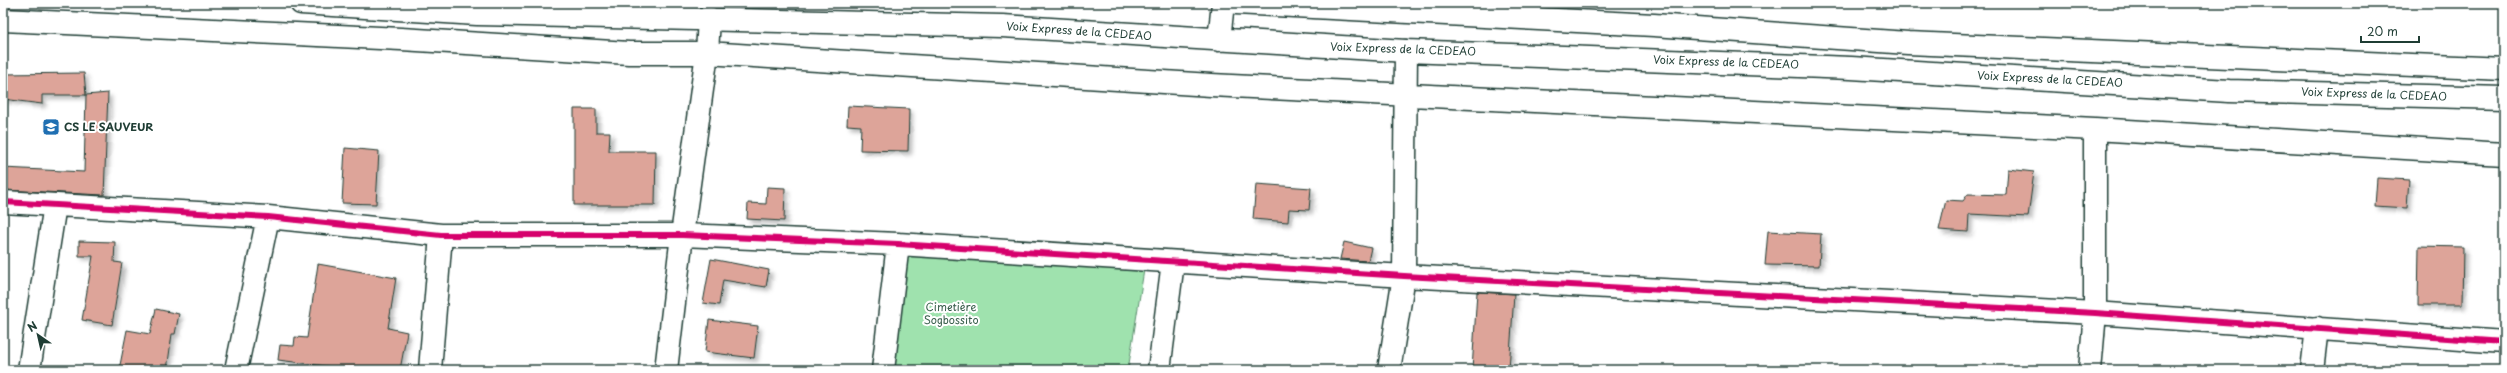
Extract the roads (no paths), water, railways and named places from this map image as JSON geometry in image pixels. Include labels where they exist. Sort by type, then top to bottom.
[{"type":"street","name":"Voix Express de la CEDEAO","points":[[301,3],[477,14],[709,18],[1002,26],[1406,51],[1851,68],[2229,91],[2504,98]]},
{"type":"street","points":[[1219,40],[1223,3]]},
{"type":"street","points":[[1236,3],[1654,25],[1908,43],[2504,69]]},
{"type":"street","points":[[666,370],[682,235],[707,53],[709,18]]},
{"type":"street","points":[[3,20],[401,39],[629,53],[707,53],[1211,85],[1404,93],[2095,129],[2504,154]]},
{"type":"street","points":[[1389,370],[1404,276],[1404,93],[1406,51]]},
{"type":"street","points":[[2376,64],[2376,94]]},
{"type":"street","points":[[2090,370],[2095,313],[2095,129]]},
{"type":"street","points":[[3,202],[268,217],[441,235],[682,235],[898,244],[1404,276],[2095,313],[2504,342]]},
{"type":"street","points":[[29,370],[55,205]]},
{"type":"street","points":[[236,370],[268,217]]},
{"type":"street","points":[[430,370],[441,235]]},
{"type":"street","points":[[883,370],[898,244]]},
{"type":"street","points":[[1159,370],[1174,262]]},
{"type":"street","points":[[2312,370],[2317,328]]},
{"type":"place","name":"CS LE SAUVEUR","points":[[51,127]]},
{"type":"park label","name":"Cimetière Sogbossito","points":[[951,313]]}]
